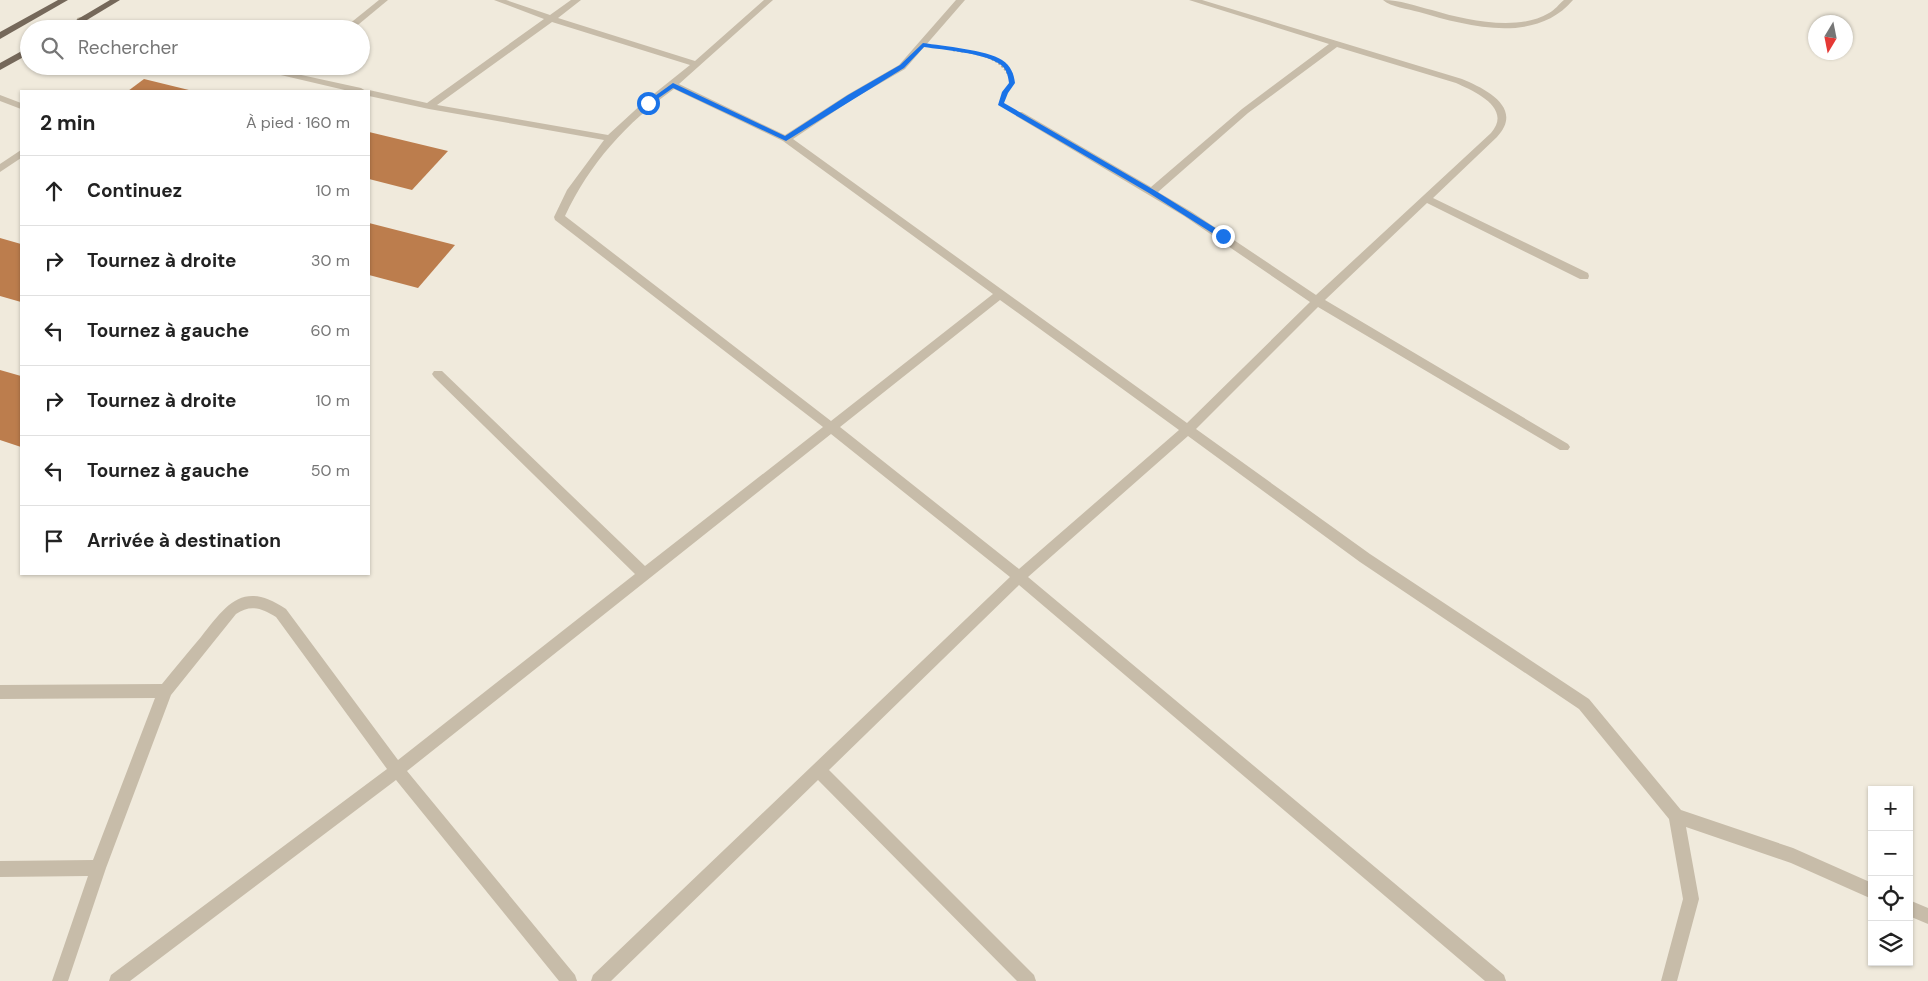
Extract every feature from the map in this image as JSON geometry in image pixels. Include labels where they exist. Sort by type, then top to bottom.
[{"type":"main road","points":[[28,20],[64,0]]},
{"type":"main road","points":[[80,20],[116,0]]},
{"type":"main road","points":[[0,36],[20,25]]},
{"type":"main road","points":[[0,66],[20,55]]},
{"type":"street","points":[[358,20],[384,0]]},
{"type":"street","points":[[498,0],[696,64]]},
{"type":"street","points":[[430,106],[577,0]]},
{"type":"street","points":[[769,0],[673,85],[648,103],[610,138],[571,192],[559,217],[831,427],[1019,577],[1498,981]]},
{"type":"street","points":[[786,139],[902,66],[923,45],[960,0]]},
{"type":"street","points":[[599,981],[1019,577],[1188,429],[1317,301],[1494,136],[1502,124],[1502,114],[1497,105],[1484,94],[1460,81],[1193,0]]},
{"type":"street","points":[[1387,0],[1461,20],[1514,26],[1533,23],[1552,15],[1569,0]]},
{"type":"street","points":[[1152,192],[1245,111],[1336,44]]},
{"type":"street","points":[[287,75],[356,90]]},
{"type":"street","points":[[673,85],[786,139],[999,295],[1365,558],[1584,704],[1676,816],[1691,899],[1669,981]]},
{"type":"street","points":[[370,93],[430,106],[610,138]]},
{"type":"street","points":[[0,98],[20,106]]},
{"type":"street","points":[[1019,114],[1223,236],[1317,301],[1564,447]]},
{"type":"street","points":[[0,170],[20,154]]},
{"type":"street","points":[[1427,199],[1584,276]]},
{"type":"street","points":[[117,981],[397,770],[999,295]]},
{"type":"street","points":[[438,374],[645,575]]},
{"type":"street","points":[[60,981],[98,868],[165,692],[231,610],[238,605],[253,601],[263,602],[281,613],[397,770],[569,981]]},
{"type":"street","points":[[0,692],[165,692]]},
{"type":"street","points":[[818,770],[1028,981]]},
{"type":"street","points":[[1676,816],[1793,856],[1868,889]]},
{"type":"street","points":[[0,869],[98,868]]},
{"type":"street","points":[[1913,910],[1928,916]]},
{"type":"path","points":[[923,45],[973,53],[1000,62],[1010,72],[1012,83],[1000,103],[1019,114]]},
{"type":"building","points":[[144,79],[189,90],[129,90]]},
{"type":"building","points":[[370,132],[448,151],[412,190],[370,179]]},
{"type":"building","points":[[370,223],[455,245],[418,288],[370,275]]},
{"type":"building","points":[[0,238],[20,244],[20,302],[0,296]]},
{"type":"building","points":[[0,370],[20,376],[20,447],[0,440]]},
{"type":"route","points":[[648,103],[673,85],[786,139],[902,66],[923,45],[973,53],[1000,62],[1010,72],[1012,83],[1000,103],[1223,236]]}]
